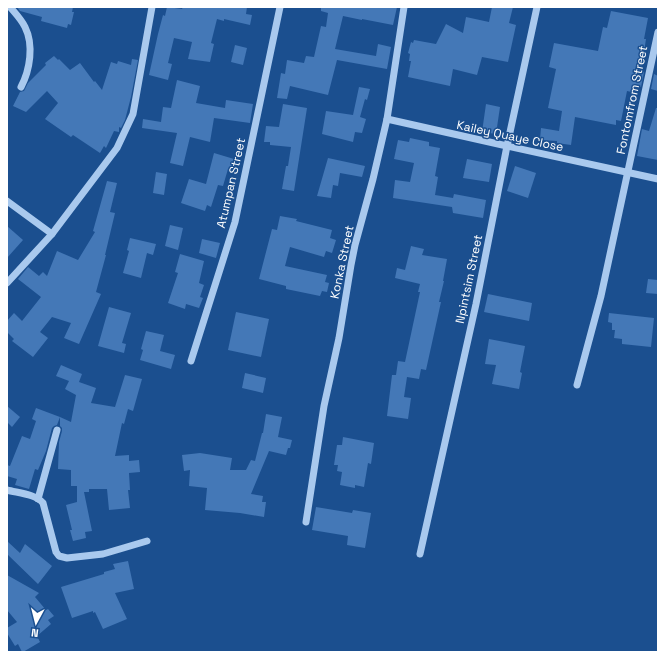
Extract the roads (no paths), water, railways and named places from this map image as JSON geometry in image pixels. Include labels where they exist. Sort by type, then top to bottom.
[{"type":"street","points":[[10,7],[25,28],[29,41],[29,64],[26,78],[21,87]]},
{"type":"street","points":[[7,283],[52,234],[116,148],[133,114],[152,7]]},
{"type":"street","name":"Atumpan Street","points":[[191,361],[235,222],[280,7]]},
{"type":"street","name":"Konka Street","points":[[306,522],[324,406],[339,338],[351,265],[387,120],[404,7]]},
{"type":"street","name":"Npintsim Street","points":[[420,554],[476,304],[507,146],[537,7]]},
{"type":"street","name":"Fontomfrom Street","points":[[577,385],[601,296],[658,32]]},
{"type":"street","name":"Kailey Quaye Close","points":[[387,120],[658,179]]},
{"type":"street","points":[[7,201],[52,234]]},
{"type":"street","points":[[38,499],[57,430]]},
{"type":"street","points":[[7,490],[38,499],[43,503],[56,552],[59,556],[67,558],[102,554],[147,541]]}]
